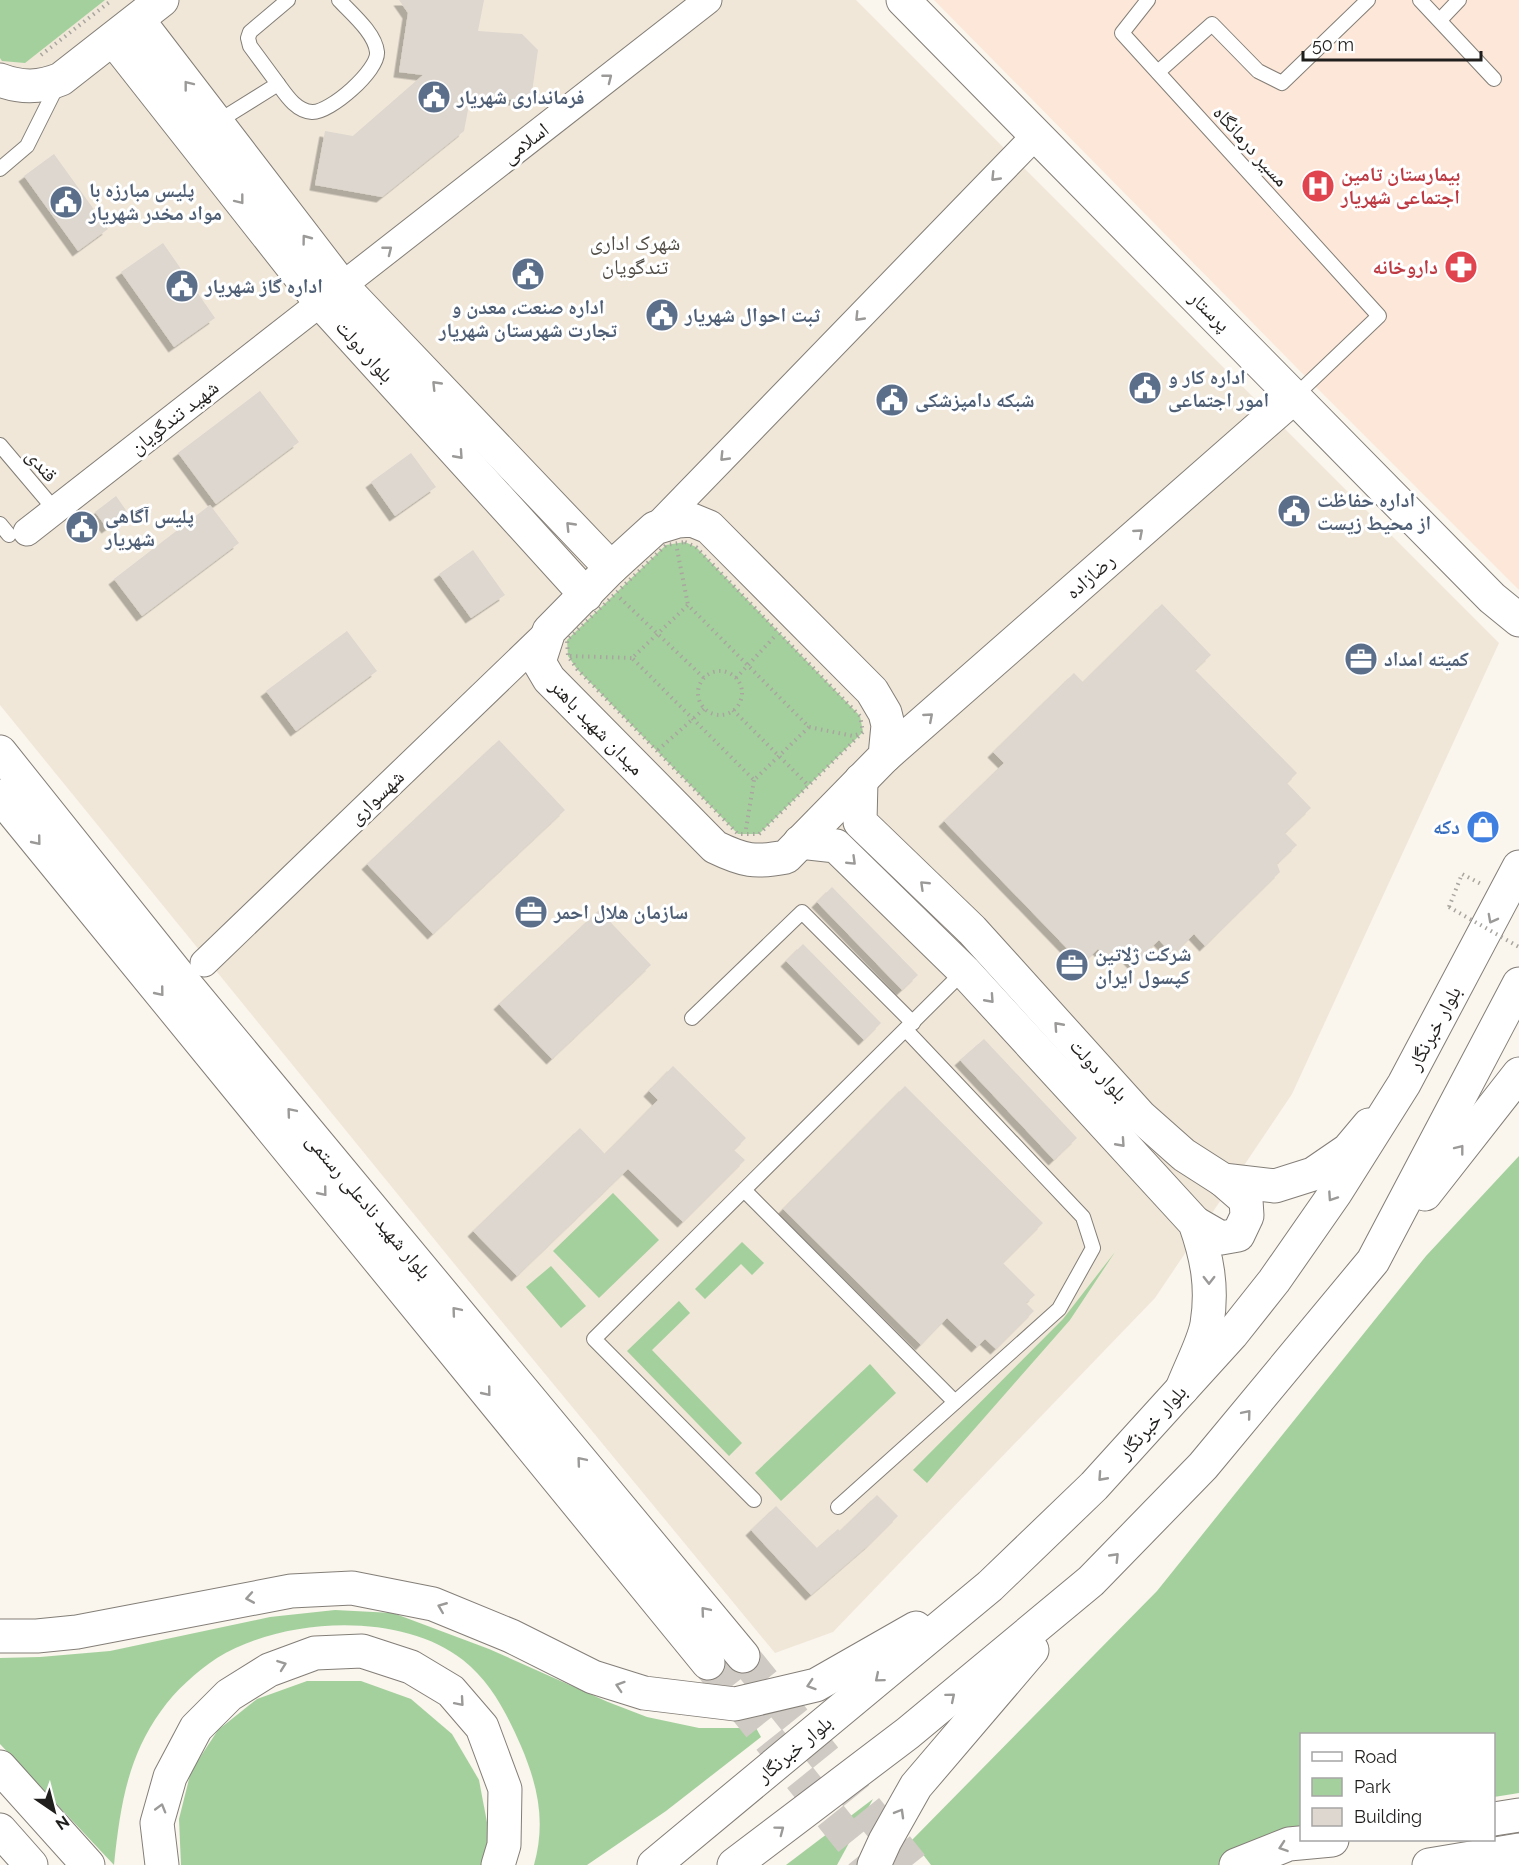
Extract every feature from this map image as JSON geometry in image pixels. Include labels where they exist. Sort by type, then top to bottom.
[{"type":"main road","name":"پرستار","points":[[903,0],[1492,598],[1519,620]]},
{"type":"main road","name":"بلوار دولت","points":[[138,20],[331,294],[603,584]]},
{"type":"main road","name":"بلوار دولت","points":[[138,20],[217,122],[331,294]]},
{"type":"main road","points":[[0,80],[10,84],[46,86],[60,79],[138,20]]},
{"type":"main road","name":"رضازاده","points":[[879,738],[1294,397]]},
{"type":"main road","points":[[552,650],[603,584],[669,531],[692,520],[708,527],[787,623],[872,691],[885,713],[879,738]]},
{"type":"main road","points":[[1492,598],[1519,637]]},
{"type":"main road","name":"میدان شهید باهنر","points":[[552,650],[549,679],[647,760],[715,847],[738,858],[748,847],[786,856],[861,780],[879,738]]},
{"type":"main road","name":"بلوار شهید نادعلی رستمی","points":[[0,752],[182,980],[743,1656]]},
{"type":"main road","name":"بلوار دولت","points":[[861,780],[860,822],[972,930],[1140,1116],[1184,1155],[1223,1180],[1275,1186],[1313,1174],[1348,1150],[1404,1084]]},
{"type":"main road","name":"بلوار شهید نادعلی رستمی","points":[[0,796],[708,1663]]},
{"type":"main road","name":"بلوار دولت","points":[[800,842],[836,846],[964,971],[1195,1223],[1206,1252],[1209,1273],[1207,1325],[1181,1391]]},
{"type":"main road","name":"بلوار خبرنگار","points":[[654,1865],[990,1586],[1094,1486],[1232,1334],[1274,1281],[1336,1192],[1404,1084],[1519,867]]},
{"type":"main road","points":[[1373,1261],[1519,984]]},
{"type":"main road","points":[[874,1865],[916,1786],[1091,1581],[1203,1466],[1373,1261],[1519,1074]]},
{"type":"main road","points":[[1195,1223],[1221,1238],[1238,1235],[1247,1216],[1246,1200],[1223,1180]]},
{"type":"main road","points":[[734,1865],[908,1733],[1091,1581]]},
{"type":"main road","points":[[0,1636],[37,1636],[77,1632],[291,1591],[352,1588],[433,1604],[510,1636],[593,1677],[644,1693],[735,1704],[816,1685],[990,1586]]},
{"type":"main road","points":[[162,1865],[156,1823],[170,1777],[196,1728],[229,1695],[269,1670],[315,1653],[362,1651],[411,1667],[451,1691],[482,1727],[505,1790],[504,1845],[498,1865]]},
{"type":"main road","points":[[0,1767],[88,1865]]},
{"type":"main road","points":[[1495,1819],[1519,1815]]},
{"type":"main road","points":[[0,1830],[31,1865]]},
{"type":"main road","points":[[1236,1865],[1289,1844],[1315,1841]]},
{"type":"main road","points":[[1429,1865],[1519,1850]]},
{"type":"street","name":"اسلامی","points":[[331,294],[708,0]]},
{"type":"street","points":[[669,531],[1036,135]]},
{"type":"street","name":"شهید تندگویان","points":[[12,531],[55,510],[331,294]]},
{"type":"street","name":"شهسواری","points":[[204,963],[552,650]]},
{"type":"lane","points":[[288,0],[250,32],[248,38],[250,46],[291,102],[311,112],[319,112],[330,107],[370,69],[377,59],[375,44],[339,0]]},
{"type":"lane","name":"مسیر درمانگاه","points":[[1148,0],[1122,33],[1379,316],[1294,397]]},
{"type":"lane","points":[[1158,72],[1212,24],[1258,71],[1282,83],[1368,0]]},
{"type":"lane","points":[[1420,0],[1494,79]]},
{"type":"lane","points":[[1440,20],[1459,0]]},
{"type":"lane","points":[[0,169],[27,146],[60,79]]},
{"type":"lane","points":[[217,122],[278,84]]},
{"type":"lane","name":"قندی","points":[[0,445],[55,510]]},
{"type":"lane","points":[[692,1017],[802,912],[1083,1217],[1093,1248],[1059,1309],[838,1507]]},
{"type":"lane","points":[[754,1500],[594,1339],[964,971]]},
{"type":"lane","points":[[744,1190],[955,1402]]},
{"type":"path","points":[[34,60],[111,0]]},
{"type":"path","points":[[552,650],[567,640],[603,584],[666,545],[669,531]]},
{"type":"path","points":[[669,531],[688,605],[809,727],[852,736],[879,738]]},
{"type":"path","points":[[669,531],[696,547],[787,623],[879,738]]},
{"type":"path","points":[[603,584],[704,678]]},
{"type":"path","points":[[632,658],[688,605]]},
{"type":"path","points":[[736,678],[787,623]]},
{"type":"path","points":[[552,650],[632,658],[754,780]]},
{"type":"path","points":[[552,650],[577,669],[647,760],[738,834],[748,847]]},
{"type":"path","points":[[720,671],[736,678],[742,691],[741,699],[733,710],[721,715],[704,709],[698,697],[698,690],[704,678],[720,671]]},
{"type":"path","points":[[647,760],[704,709]]},
{"type":"path","points":[[733,710],[832,809]]},
{"type":"path","points":[[748,847],[754,780],[809,727]]},
{"type":"path","points":[[748,847],[809,786],[879,738]]},
{"type":"path","points":[[1462,874],[1449,907],[1519,947]]},
{"type":"shaded area","points":[[0,0],[856,0],[1499,643],[1292,1094],[1155,1298],[833,1632],[775,1653],[452,1261],[0,705]]},
{"type":"shaded area","name":"بیمارستان تامین اجتماعی شهریار","points":[[934,0],[1519,0],[1519,590],[1300,371]]},
{"type":"green space","points":[[0,0],[105,0],[25,63],[2,61],[0,58]]},
{"type":"green space","points":[[685,542],[696,547],[860,716],[863,732],[759,834],[738,834],[577,669],[568,656],[567,640],[666,545]]},
{"type":"green space","points":[[1519,1156],[1519,1793],[1495,1797],[1495,1733],[1300,1733],[1300,1833],[1223,1865],[931,1865],[912,1840],[1157,1591],[1426,1256]]},
{"type":"green space","points":[[613,1193],[659,1240],[599,1298],[553,1251]]},
{"type":"green space","points":[[742,1242],[764,1263],[752,1275],[741,1264],[705,1299],[695,1289]]},
{"type":"green space","points":[[1115,1252],[1070,1320],[927,1483],[913,1470],[1063,1319]]},
{"type":"green space","points":[[551,1266],[586,1306],[561,1328],[526,1287]]},
{"type":"green space","points":[[679,1301],[690,1313],[652,1350],[742,1443],[729,1456],[627,1351]]},
{"type":"green space","points":[[870,1364],[896,1393],[781,1501],[755,1473]]},
{"type":"green space","points":[[335,1610],[393,1613],[489,1649],[647,1717],[699,1728],[756,1728],[761,1737],[666,1811],[587,1865],[534,1865],[538,1849],[540,1819],[536,1790],[521,1746],[504,1711],[482,1678],[463,1660],[437,1644],[408,1633],[375,1627],[342,1625],[307,1628],[275,1634],[244,1644],[202,1669],[167,1704],[149,1729],[140,1747],[127,1784],[114,1865],[0,1744],[0,1658],[110,1651],[270,1617]]},
{"type":"green space","points":[[307,1681],[361,1681],[411,1699],[452,1734],[479,1780],[489,1833],[484,1865],[181,1865],[179,1819],[191,1771],[218,1730],[257,1699]]},
{"type":"green space","points":[[873,1799],[837,1865],[786,1865]]},
{"type":"building","name":"فرمانداری شهریار","points":[[399,0],[484,0],[478,31],[522,34],[538,50],[532,92],[523,101],[471,94],[464,131],[382,197],[315,185],[325,131],[353,136],[423,75],[399,72],[408,13]]},
{"type":"building","name":"پلیس مبارزه با مواد مخدر شهریار","points":[[54,154],[108,229],[78,251],[24,176]]},
{"type":"building","points":[[163,243],[215,318],[174,347],[121,272]]},
{"type":"building","points":[[260,391],[299,442],[216,504],[178,453]]},
{"type":"building","points":[[411,453],[436,487],[395,516],[371,482]]},
{"type":"building","points":[[116,496],[128,513],[107,528],[95,512]]},
{"type":"building","points":[[210,505],[239,543],[142,616],[114,579]]},
{"type":"building","points":[[473,550],[505,595],[471,618],[439,574]]},
{"type":"building","points":[[1162,604],[1211,655],[1195,670],[1297,773],[1287,783],[1311,808],[1285,833],[1297,845],[1277,864],[1280,872],[1205,946],[1194,934],[1173,955],[1159,940],[1134,964],[1119,948],[1108,959],[1098,949],[1082,964],[944,821],[1004,763],[993,752],[1074,673],[1083,682]]},
{"type":"building","points":[[347,631],[377,671],[296,731],[266,691]]},
{"type":"building","points":[[499,740],[565,810],[433,934],[367,864]]},
{"type":"building","points":[[832,887],[918,975],[902,990],[817,902]]},
{"type":"building","points":[[599,910],[651,965],[552,1059],[499,1004]]},
{"type":"building","points":[[803,944],[881,1023],[864,1040],[786,961]]},
{"type":"building","points":[[984,1039],[1077,1138],[1054,1160],[960,1060]]},
{"type":"building","points":[[673,1066],[746,1138],[734,1150],[745,1160],[683,1222],[628,1169],[517,1276],[473,1231],[580,1128],[605,1154],[658,1100],[649,1091]]},
{"type":"building","points":[[905,1086],[1043,1223],[1003,1263],[1035,1295],[1026,1303],[1034,1311],[996,1349],[985,1339],[977,1347],[947,1318],[921,1345],[783,1209]]},
{"type":"building","points":[[877,1495],[898,1516],[871,1543],[811,1595],[751,1530],[776,1506],[817,1548],[838,1529],[840,1531]]},
{"type":"tunnel","points":[[743,1656],[912,1865]]},
{"type":"tunnel","points":[[708,1663],[870,1865]]},
{"type":"place","name":"فرمانداری شهریار","points":[[434,97]]},
{"type":"place","name":"بیمارستان تامین اجتماعی شهریار","points":[[1318,186]]},
{"type":"place","name":"پلیس مبارزه با مواد مخدر شهریار","points":[[66,202]]},
{"type":"place","name":"داروخانه","points":[[1461,267]]},
{"type":"place","name":"اداره صنعت، معدن و تجارت شهرستان شهریار","points":[[528,274]]},
{"type":"place","name":"اداره گاز شهریار","points":[[182,286]]},
{"type":"place","name":"ثبت احوال شهریار","points":[[662,315]]},
{"type":"place","name":"اداره کار و امور اجتماعی","points":[[1145,388]]},
{"type":"place","name":"شبکه دامپزشکی","points":[[892,400]]},
{"type":"place","name":"اداره حفاظت از محیط زیست","points":[[1294,511]]},
{"type":"place","name":"پلیس آگاهی شهریار","points":[[82,527]]},
{"type":"place","name":"کمیته امداد","points":[[1361,659]]},
{"type":"place","name":"دکه","points":[[1483,827]]},
{"type":"place","name":"سازمان هلال احمر","points":[[531,912]]},
{"type":"place","name":"شرکت ژلاتین کپسول ایران","points":[[1072,965]]},
{"type":"district","name":"شهرک اداری تندگویان","points":[[635,255]]}]
